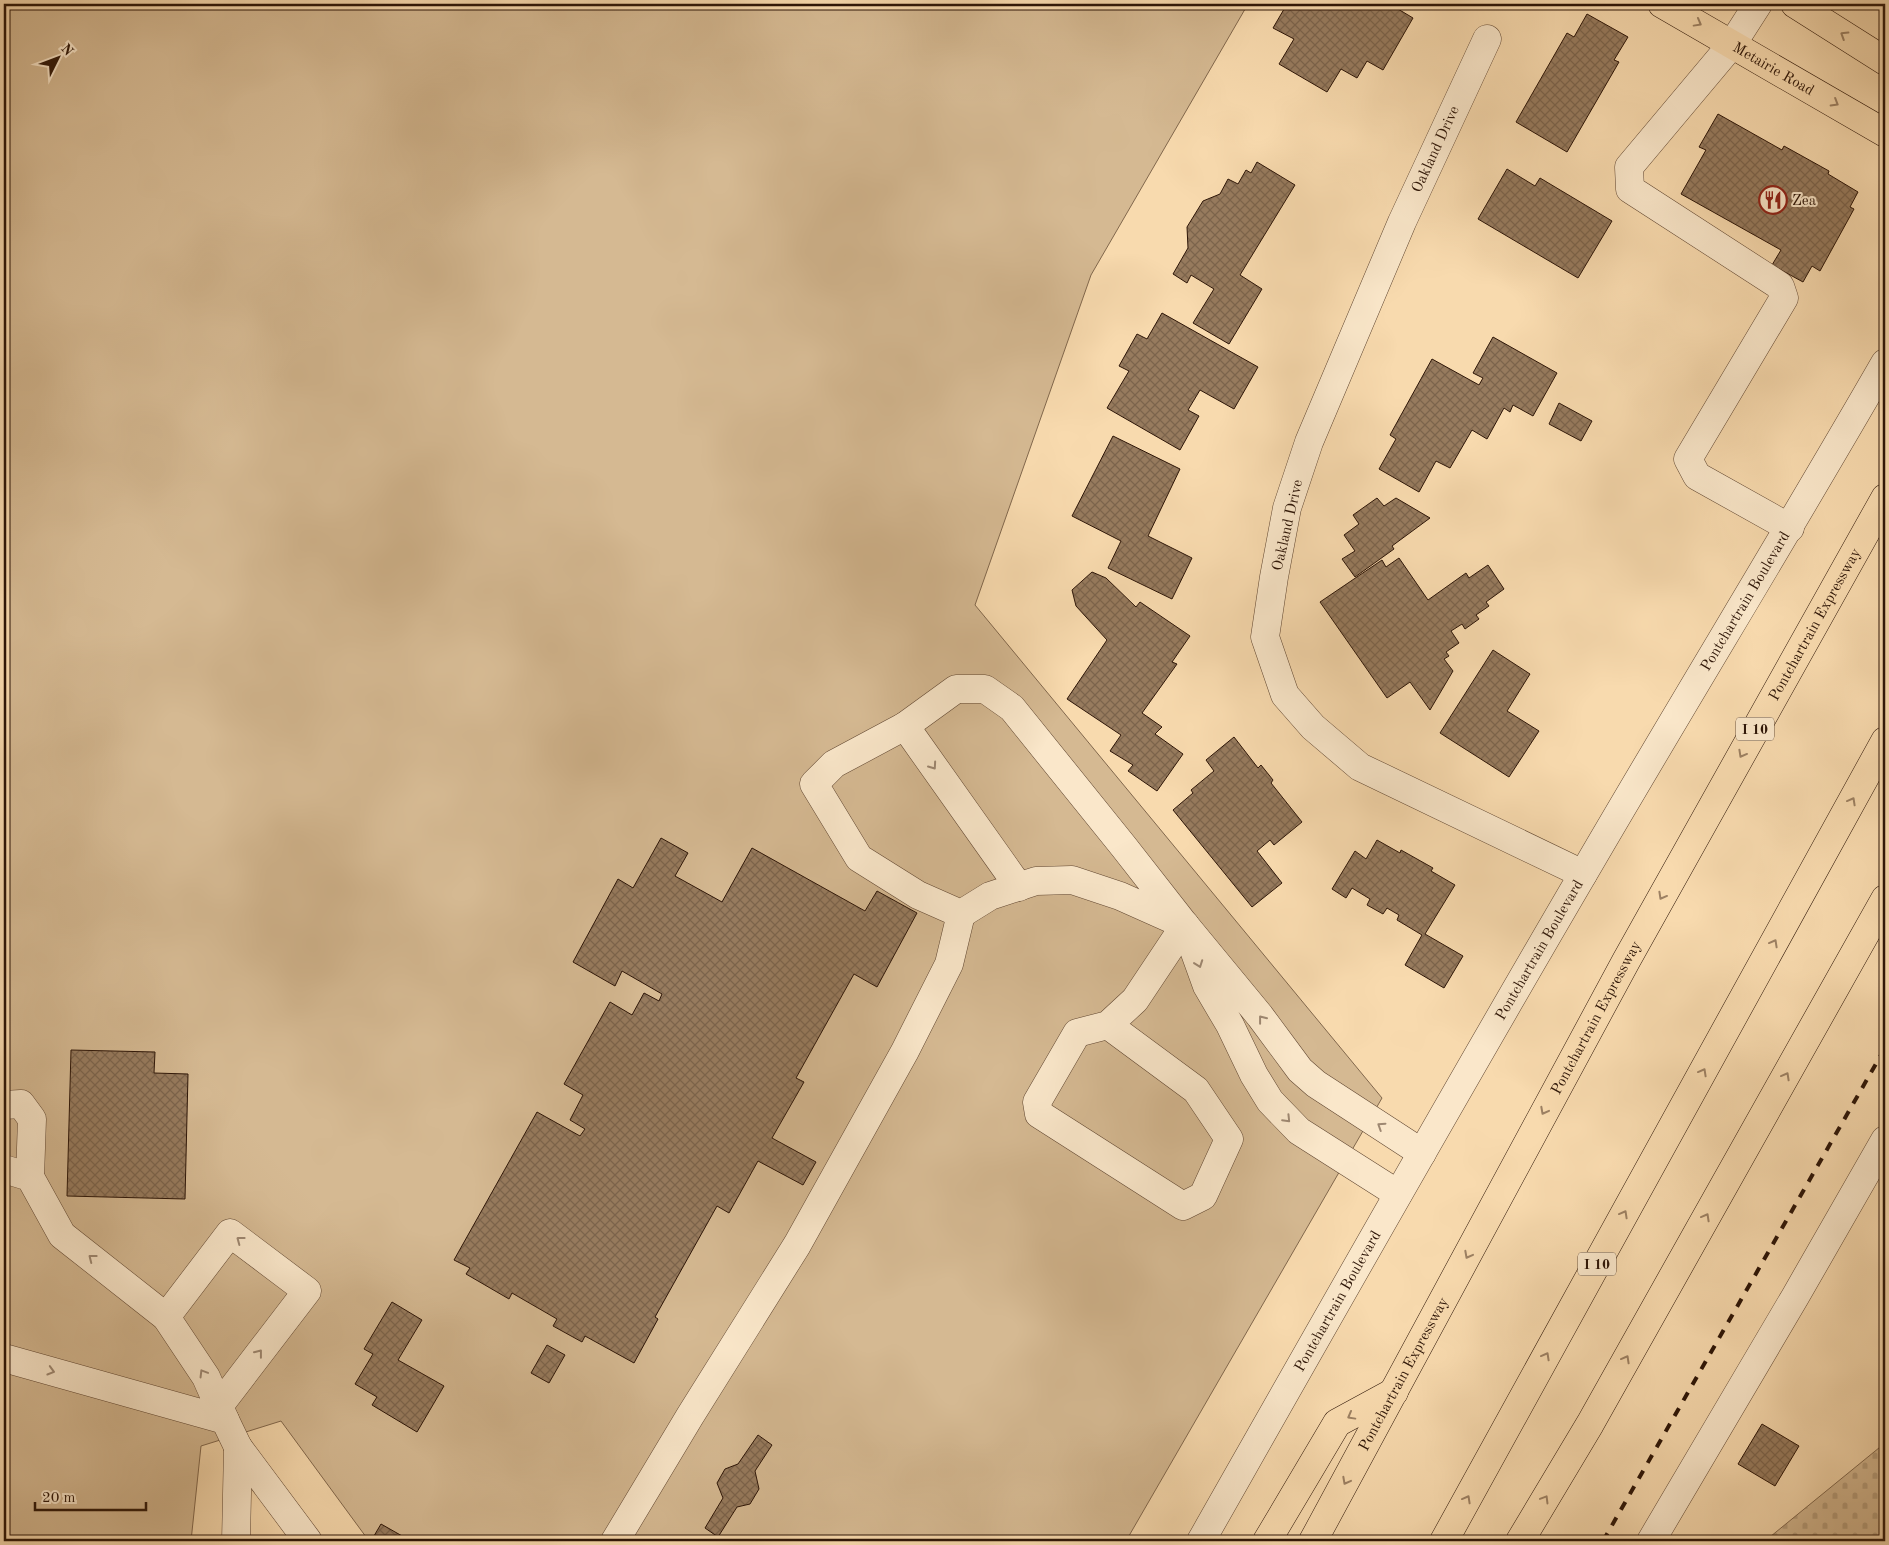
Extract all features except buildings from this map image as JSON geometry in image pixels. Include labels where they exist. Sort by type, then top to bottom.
[{"type":"main road","name":"Metairie Road","points":[[1662,4],[1733,43],[1885,133]]},
{"type":"main road","points":[[1794,4],[1885,61]]},
{"type":"main road","name":"Pontchartrain Expressway","points":[[1313,1541],[1626,961],[1885,498]]},
{"type":"main road","name":"I 10","points":[[1444,1541],[1885,741]]},
{"type":"main road","points":[[1520,1541],[1590,1424],[1885,899]]},
{"type":"main road","points":[[1267,1541],[1337,1423],[1394,1392]]},
{"type":"street","points":[[1758,4],[1733,43],[1629,167],[1630,188],[1780,286],[1784,298],[1688,459],[1697,476],[1790,528]]},
{"type":"street","name":"Oakland Drive","points":[[1486,39],[1402,222],[1309,442],[1287,508],[1274,578],[1266,637],[1285,695],[1313,727],[1360,767],[1583,874]]},
{"type":"street","name":"Pontchartrain Boulevard","points":[[1201,1541],[1398,1194],[1583,874],[1790,528],[1885,363]]},
{"type":"street","points":[[961,914],[918,895],[859,858],[814,784],[834,764],[905,726],[956,689],[985,689],[1012,708],[1260,1016],[1296,1065],[1316,1084],[1422,1153]]},
{"type":"street","points":[[905,726],[1019,887]]},
{"type":"street","points":[[615,1541],[690,1416],[797,1245],[906,1051],[949,964],[961,914],[990,896],[1036,882],[1072,880],[1120,896],[1185,925],[1207,986],[1230,1025],[1254,1075],[1270,1101],[1299,1131],[1398,1194]]},
{"type":"street","points":[[1108,1025],[1196,1090],[1229,1139],[1203,1196],[1184,1206],[1039,1114],[1037,1102],[1077,1033],[1108,1025],[1135,1000],[1185,925]]},
{"type":"street","points":[[1264,1091],[1296,1065]]},
{"type":"street","points":[[4,1105],[21,1104],[32,1119],[30,1177],[62,1235],[166,1317],[206,1377],[238,1447],[308,1541]]},
{"type":"street","points":[[1651,1541],[1796,1297],[1885,1140]]},
{"type":"street","points":[[4,1169],[30,1177]]},
{"type":"street","points":[[166,1317],[230,1232],[307,1291],[222,1413]]},
{"type":"street","points":[[4,1358],[222,1413]]},
{"type":"street","points":[[236,1541],[238,1447]]},
{"type":"green space","points":[[4,4],[1248,4],[1091,275],[975,605],[1382,1098],[1126,1541],[369,1541],[281,1421],[201,1446],[191,1541],[4,1541]]},
{"type":"green space","points":[[1885,1443],[1885,1541],[1765,1541]]},
{"type":"railway","points":[[1603,1541],[1885,1048]]},
{"type":"place","name":"Zea","points":[[1773,200]]}]
